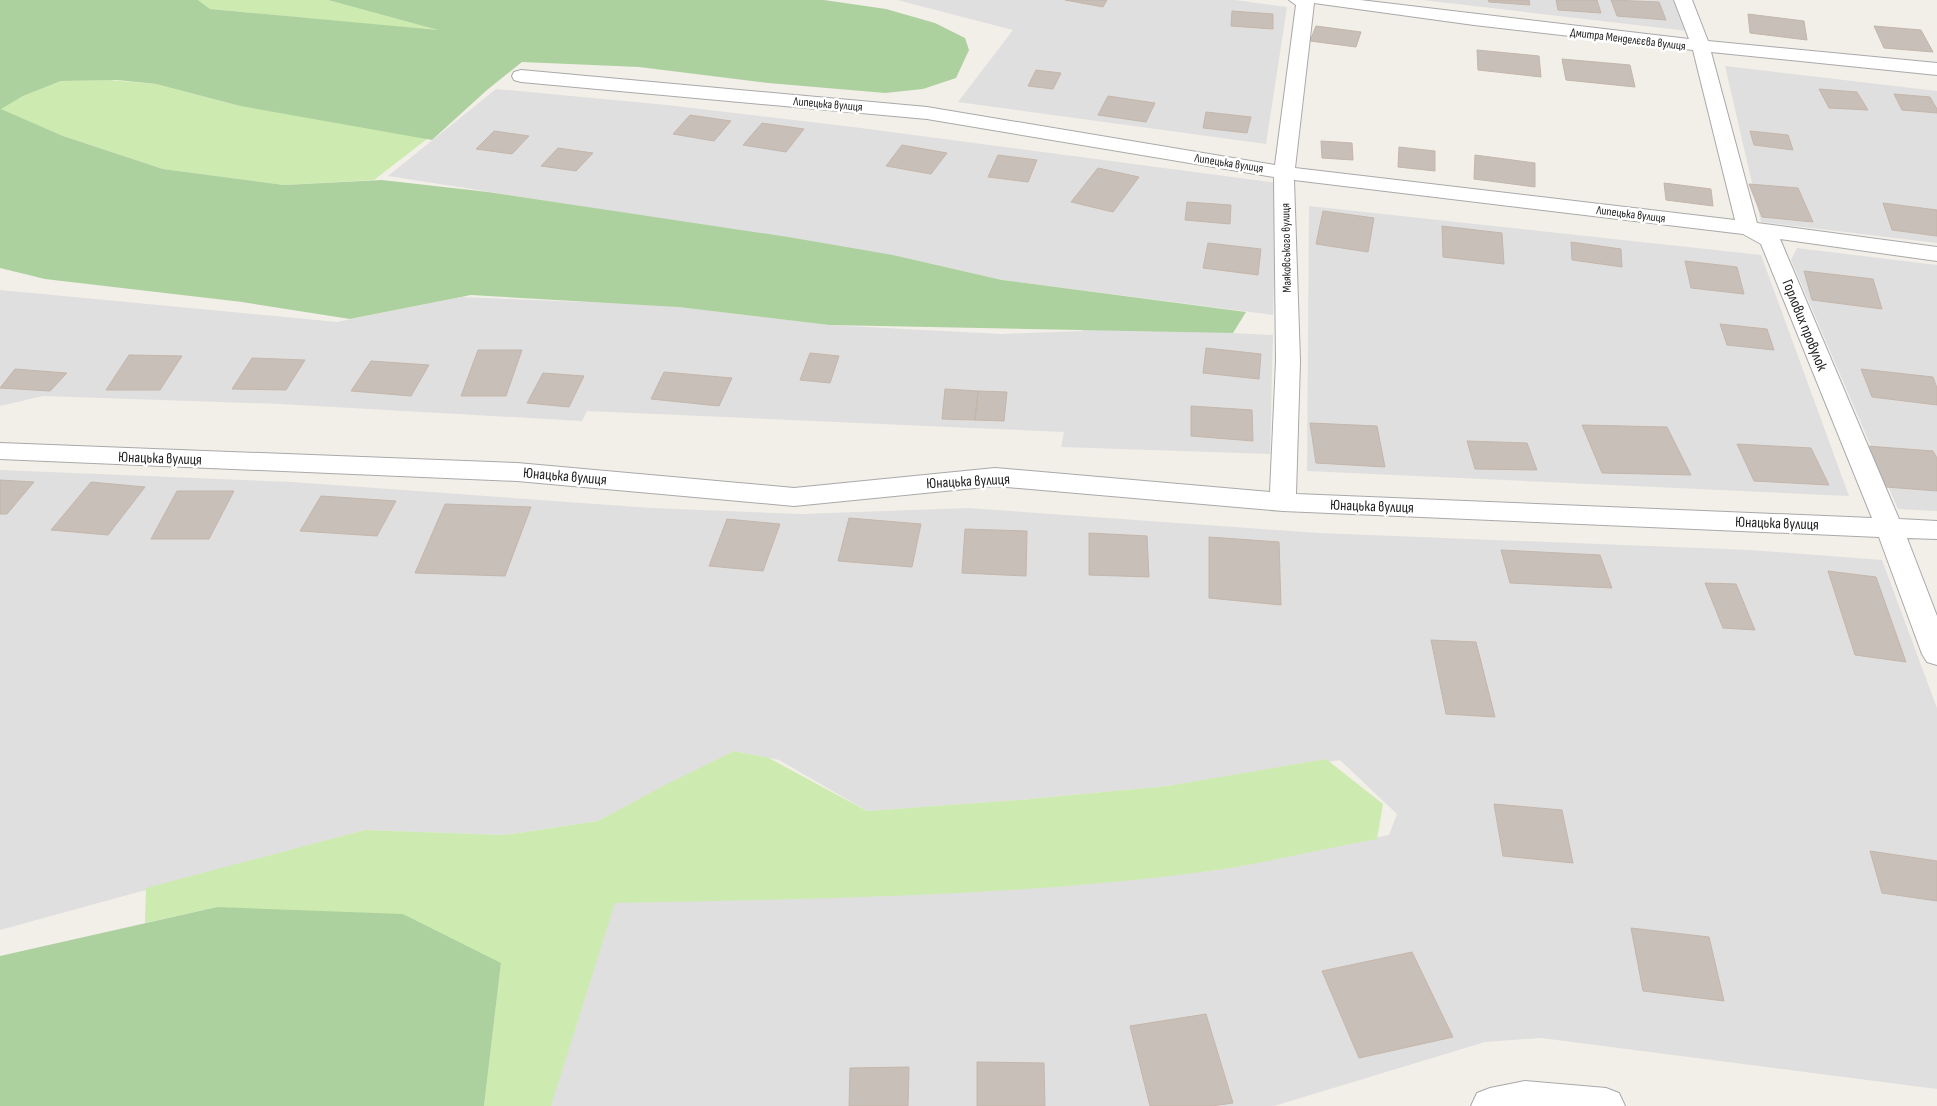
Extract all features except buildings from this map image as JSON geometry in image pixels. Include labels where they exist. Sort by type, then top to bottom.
[{"type":"street","name":"Маяковського вулиця","points":[[1283,502],[1288,361],[1284,173],[1305,3],[1298,0]]},
{"type":"street","name":"Дмитра Менделєєва вулиця","points":[[1320,0],[1494,23],[1701,47],[1937,70]]},
{"type":"street","points":[[1683,0],[1701,47],[1748,228]]},
{"type":"street","name":"Липецька вулиця","points":[[521,76],[927,113],[1284,173],[1748,228],[1937,254]]},
{"type":"street","name":"Горлових провулок","points":[[1748,228],[1770,240],[1888,527],[1937,654]]},
{"type":"street","name":"Юнацька вулиця","points":[[0,451],[517,472],[794,497],[995,477],[1283,502],[1937,530]]},
{"type":"street","points":[[1490,1106],[1525,1098],[1606,1106]]},
{"type":"shaded area","points":[[897,0],[1235,0],[1287,7],[1266,144],[958,102],[1013,30]]},
{"type":"shaded area","points":[[1422,0],[1675,0],[1688,31]]},
{"type":"shaded area","points":[[1725,66],[1937,91],[1937,243],[1761,222]]},
{"type":"shaded area","points":[[496,89],[667,105],[853,127],[1277,183],[1273,315],[1002,280],[893,255],[388,176]]},
{"type":"shaded area","points":[[1309,206],[1761,255],[1849,496],[1307,471]]},
{"type":"shaded area","points":[[1797,248],[1937,265],[1937,511],[1898,509],[1791,260]]},
{"type":"shaded area","points":[[0,290],[337,322],[461,297],[660,305],[829,325],[1001,334],[1082,331],[1084,326],[1273,335],[1270,454],[1061,447],[1064,432],[587,411],[582,421],[280,404],[43,396],[0,406]]},
{"type":"shaded area","points":[[0,470],[292,482],[651,508],[801,514],[968,508],[1319,533],[1750,550],[1882,560],[1937,708],[1937,1089],[1541,1038],[1485,1042],[1274,1106],[546,1106],[597,903],[1212,871],[1389,835],[1397,814],[1340,760],[1167,786],[1019,800],[867,811],[779,760],[734,751],[598,821],[504,835],[365,830],[0,930]]},
{"type":"green space","points":[[0,0],[198,0],[210,9],[438,30],[328,0],[824,0],[886,9],[935,23],[965,38],[969,50],[956,78],[923,89],[885,93],[768,83],[639,67],[522,62],[487,90],[432,140],[240,106],[156,84],[117,80],[61,81],[23,96],[1,109],[63,136],[163,169],[284,185],[382,180],[488,192],[788,237],[893,255],[1002,280],[1246,312],[1233,333],[829,325],[678,307],[471,295],[350,319],[242,302],[45,279],[0,268]]},
{"type":"green space","points":[[198,0],[328,0],[443,31],[210,9]]},
{"type":"green space","points":[[109,80],[156,84],[240,106],[360,125],[427,139],[374,180],[284,185],[163,169],[63,136],[0,109],[23,96],[61,81]]},
{"type":"green space","points":[[734,751],[769,758],[867,811],[1019,800],[1167,786],[1326,759],[1383,804],[1377,839],[1210,871],[1136,880],[988,891],[839,898],[615,903],[551,1106],[484,1106],[501,963],[217,907],[145,923],[146,888],[365,830],[504,835],[598,821]]},
{"type":"green space","points":[[217,907],[403,914],[501,963],[484,1106],[0,1106],[0,956]]}]
